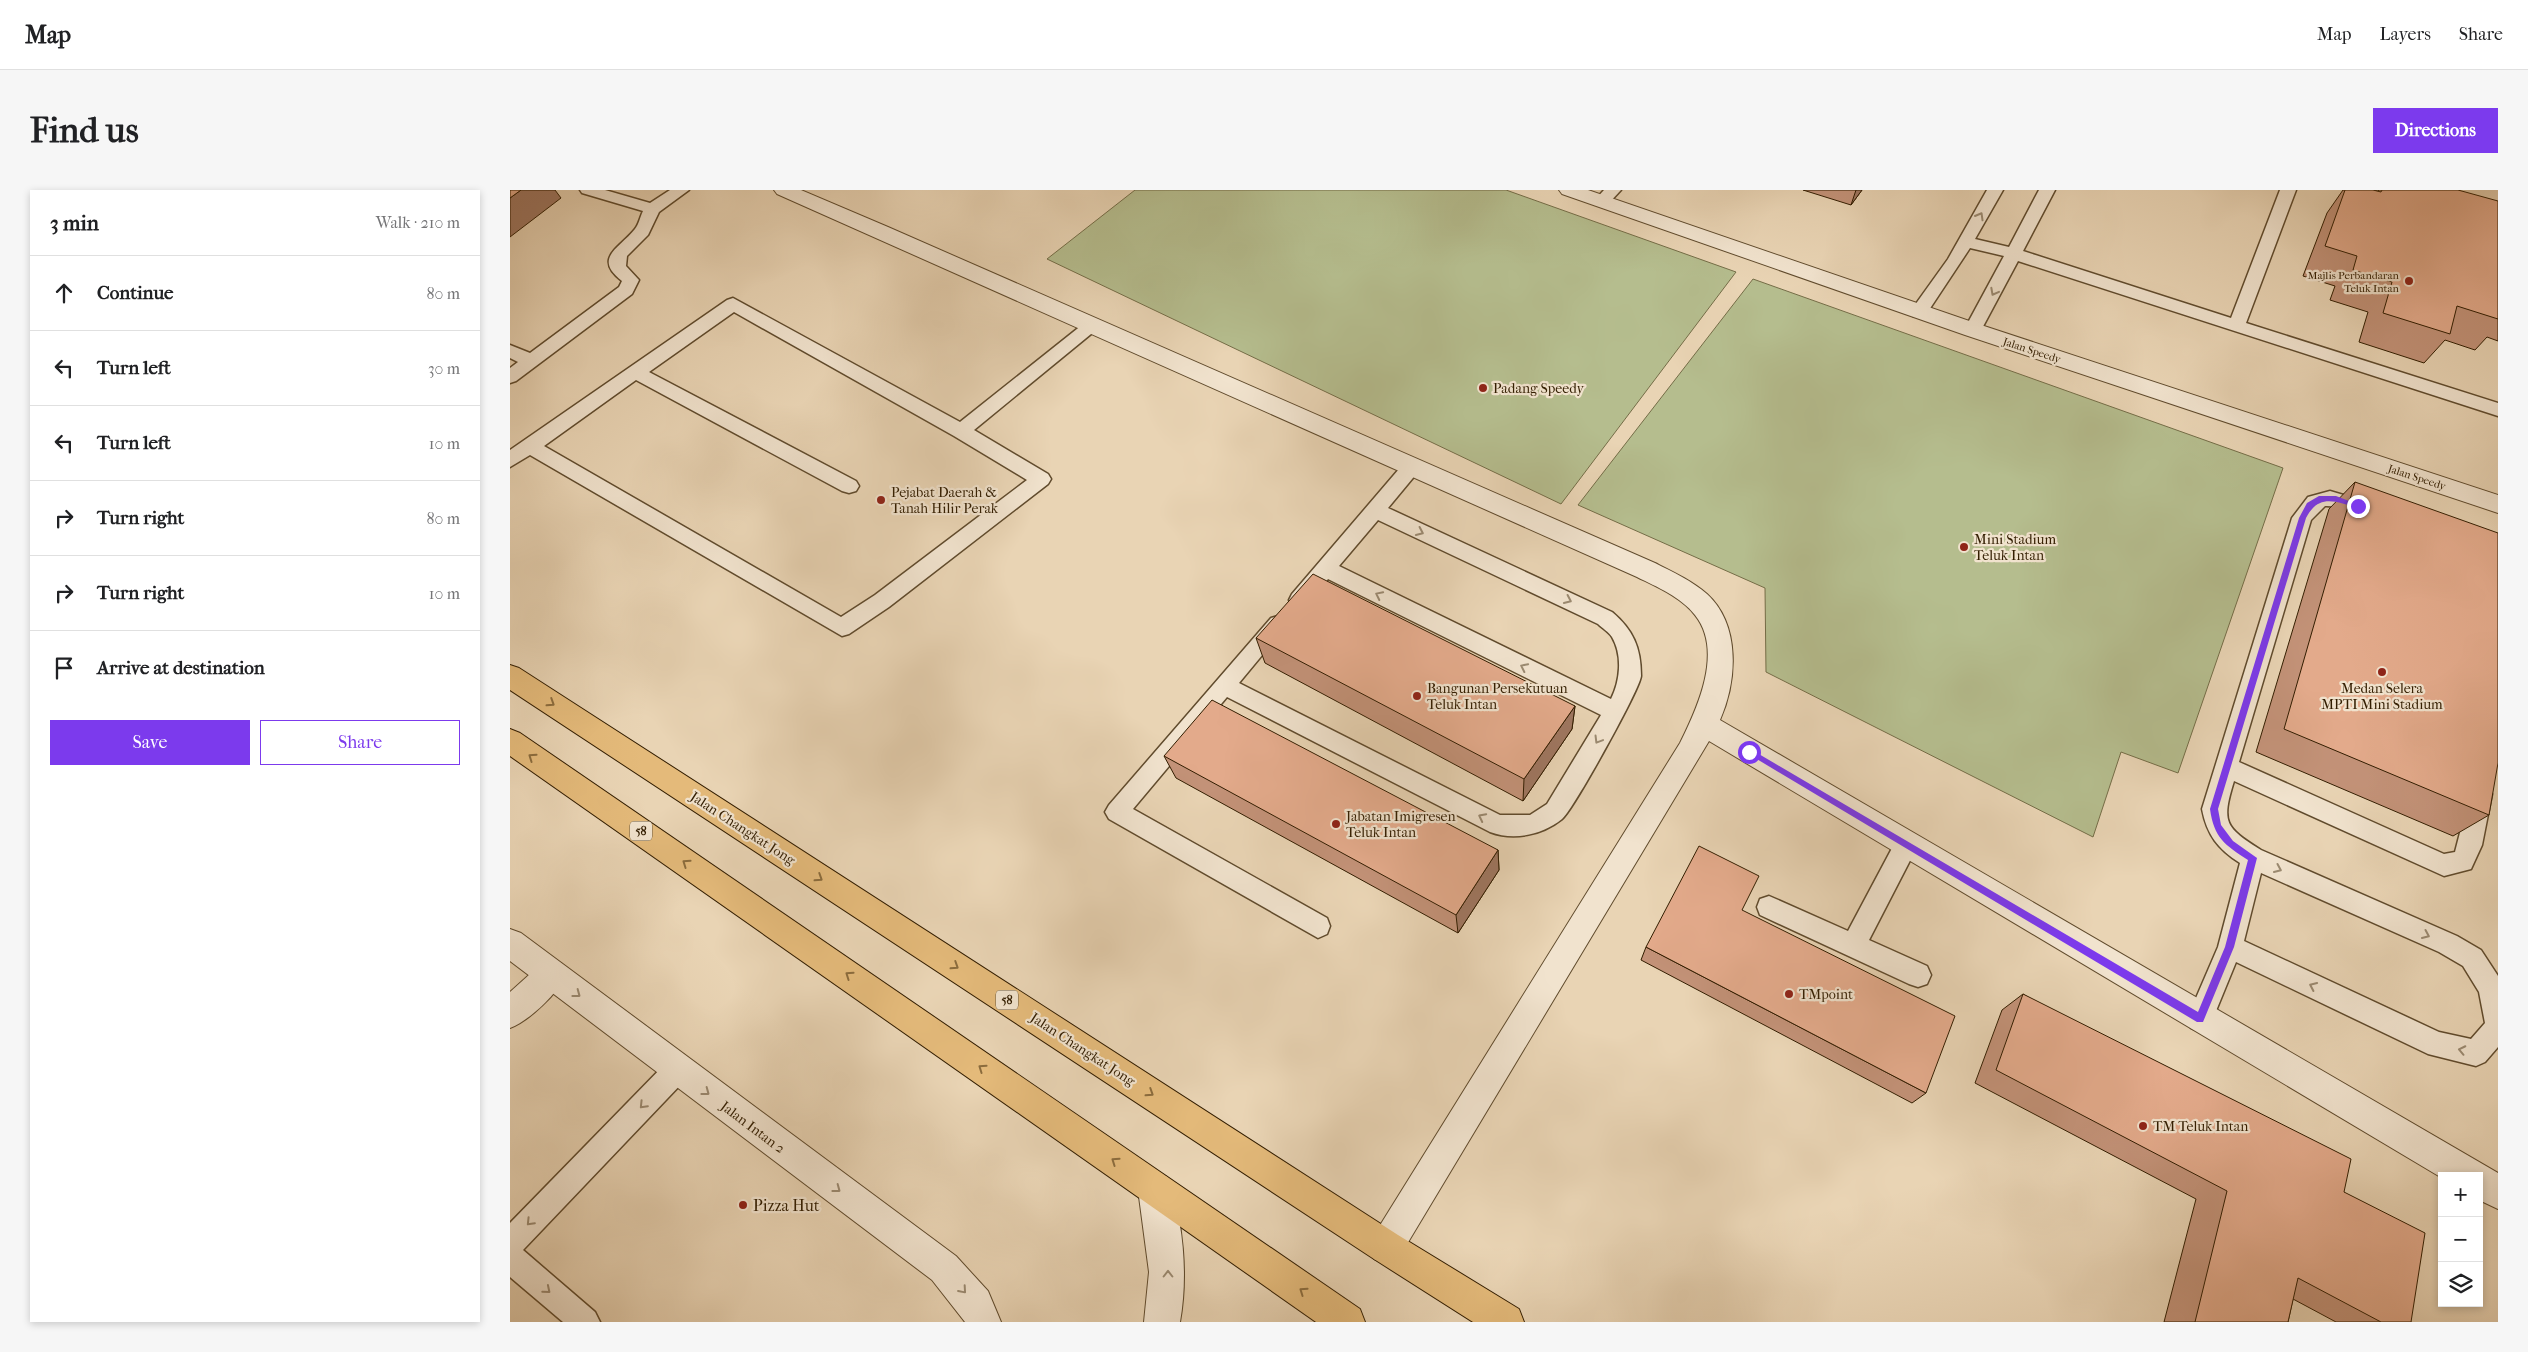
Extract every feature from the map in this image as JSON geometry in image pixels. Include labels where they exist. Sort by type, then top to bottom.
[{"type":"highway","name":"Jalan Changkat Jong","points":[[510,676],[1386,1247],[1506,1322]]},
{"type":"highway","name":"58","points":[[510,741],[1156,1189],[1339,1321]]},
{"type":"street","points":[[784,190],[1646,570],[1680,588],[1704,607],[1717,632],[1721,665],[1713,704],[1685,760],[1386,1247]]},
{"type":"street","name":"Jalan Speedy","points":[[1569,190],[1607,196],[1920,312],[2498,504]]},
{"type":"street","points":[[1703,724],[2463,1172]]},
{"type":"street","name":"Jalan Intan 2","points":[[510,943],[677,1070],[944,1268],[975,1304],[983,1322]]},
{"type":"street","points":[[510,1013],[551,974]]},
{"type":"street","points":[[2483,1183],[2498,1192]]},
{"type":"street","points":[[1156,1189],[1168,1262],[1168,1300],[1162,1322]]},
{"type":"lane","points":[[588,190],[653,209]]},
{"type":"lane","points":[[510,377],[626,290],[631,280],[622,275],[616,263],[616,257],[626,244],[642,231],[653,209],[680,190]]},
{"type":"lane","points":[[1920,312],[1965,242],[1995,190]]},
{"type":"lane","points":[[1973,330],[2015,254],[2047,190]]},
{"type":"lane","points":[[2236,326],[2288,190]]},
{"type":"lane","points":[[1965,242],[2015,254],[2498,410]]},
{"type":"lane","points":[[510,460],[529,446],[733,304],[961,431],[1041,479],[882,600],[842,628],[529,446]]},
{"type":"lane","points":[[961,431],[1093,325]]},
{"type":"lane","points":[[510,351],[532,361]]},
{"type":"lane","points":[[635,372],[849,486]]},
{"type":"lane","points":[[1318,926],[1117,812],[1412,467]]},
{"type":"lane","points":[[2230,947],[2437,1045],[2476,1053],[2498,1026],[2491,988],[2472,958],[2448,944],[2253,858],[2230,843],[2217,827],[2214,809],[2300,527],[2309,505],[2319,499],[2336,499],[2385,516]]},
{"type":"lane","points":[[1224,685],[1498,825],[1534,825],[1555,811],[1622,700],[1630,678],[1629,655],[1621,632],[1605,618],[1376,511]]},
{"type":"lane","points":[[1326,569],[1615,711]]},
{"type":"lane","points":[[2227,768],[2444,865],[2463,862],[2470,845],[2486,769]]},
{"type":"lane","points":[[1853,945],[1906,845]]},
{"type":"lane","points":[[2200,1018],[2230,947],[2253,858]]},
{"type":"lane","points":[[1769,908],[1918,974]]},
{"type":"lane","points":[[510,1243],[677,1070]]},
{"type":"lane","points":[[510,1258],[585,1322]]},
{"type":"green space","name":"Padang Speedy","points":[[1135,190],[1506,190],[1736,272],[1561,504],[1047,259]]},
{"type":"green space","name":"Mini Stadium Teluk Intan","points":[[1753,279],[2283,468],[2178,773],[2121,752],[2093,837],[1766,672],[1765,588],[1578,505]]},
{"type":"building","points":[[510,190],[521,190],[510,198]]},
{"type":"building","name":"Majlis Perbandaran Teluk Intan","points":[[2345,190],[2373,190],[2381,192],[2382,190],[2458,190],[2498,201],[2498,319],[2457,306],[2450,334],[2383,313],[2392,282],[2353,270],[2357,256],[2325,246]]},
{"type":"building","name":"Medan Selera MPTI Mini Stadium","points":[[2355,482],[2498,533],[2498,763],[2489,815],[2284,729]]},
{"type":"building","name":"Bangunan Persekutuan Teluk Intan","points":[[1313,574],[1575,706],[1524,779],[1256,638]]},
{"type":"building","name":"Jabatan Imigresen Teluk Intan","points":[[1212,700],[1498,850],[1456,915],[1164,756]]},
{"type":"building","name":"TMpoint","points":[[1699,846],[1759,876],[1742,910],[1955,1016],[1926,1093],[1646,947]]},
{"type":"building","name":"TM Teluk Intan","points":[[2023,994],[2351,1159],[2344,1192],[2425,1233],[2411,1322],[2381,1322],[2298,1278],[2288,1322],[2195,1322],[2227,1191],[1996,1070]]},
{"type":"place","name":"Majlis Perbandaran Teluk Intan","points":[[2409,281]]},
{"type":"place","name":"Padang Speedy","points":[[1483,388]]},
{"type":"place","name":"Pejabat Daerah & Tanah Hilir Perak","points":[[881,500]]},
{"type":"place","name":"Mini Stadium Teluk Intan","points":[[1964,547]]},
{"type":"place","name":"Medan Selera MPTI Mini Stadium","points":[[2382,672]]},
{"type":"place","name":"Bangunan Persekutuan Teluk Intan","points":[[1417,696]]},
{"type":"place","name":"Jabatan Imigresen Teluk Intan","points":[[1336,824]]},
{"type":"place","name":"TMpoint","points":[[1789,994]]},
{"type":"place","name":"TM Teluk Intan","points":[[2143,1126]]},
{"type":"place","name":"Pizza Hut","points":[[743,1205]]},
{"type":"route","points":[[1749,752],[2200,1018],[2230,947],[2253,858],[2230,843],[2217,827],[2214,809],[2302,518],[2309,505],[2319,499],[2336,499],[2358,506]]}]
